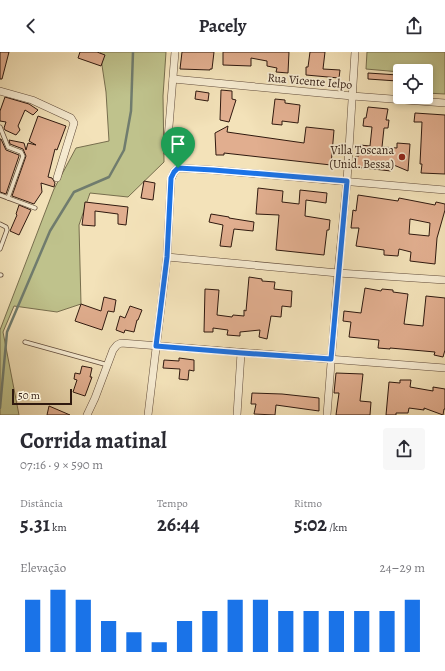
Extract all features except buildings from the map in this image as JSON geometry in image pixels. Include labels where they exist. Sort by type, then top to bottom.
[{"type":"street","points":[[167,151],[176,52]]},
{"type":"street","points":[[327,415],[347,181],[355,52]]},
{"type":"street","name":"Rua Vicente Ielpo","points":[[173,79],[352,96],[445,103]]},
{"type":"street","points":[[0,91],[32,100],[71,118],[74,123],[57,178]]},
{"type":"street","points":[[148,415],[167,257],[171,178],[178,168],[445,190]]},
{"type":"street","points":[[167,257],[338,273],[445,280]]},
{"type":"street","points":[[87,415],[113,350],[121,343],[445,368]]},
{"type":"street","points":[[237,415],[242,353]]},
{"type":"lane","points":[[0,127],[8,147],[21,152],[23,156],[8,198]]},
{"type":"lane","points":[[0,195],[35,208]]},
{"type":"lane","points":[[0,224],[6,227],[7,230],[0,249]]},
{"type":"lane","points":[[25,342],[108,365]]},
{"type":"green space","points":[[100,52],[166,52],[163,96],[164,162],[128,197],[90,193],[79,225],[81,304],[57,312],[14,306],[3,332],[19,415],[0,415],[0,330],[54,189],[76,148],[109,141],[106,92]]},
{"type":"green space","points":[[367,52],[445,52],[445,94],[433,93],[433,64],[393,64],[393,71],[366,69]]},
{"type":"waterway","points":[[0,408],[7,332],[50,231],[74,192],[109,177],[124,150],[131,111],[133,52]]},
{"type":"place","name":"Villa Toscana (Unid. Bessa)","points":[[402,157]]},
{"type":"route","points":[[178,168],[347,181],[331,359],[156,346],[167,257],[171,178],[178,168]]}]
